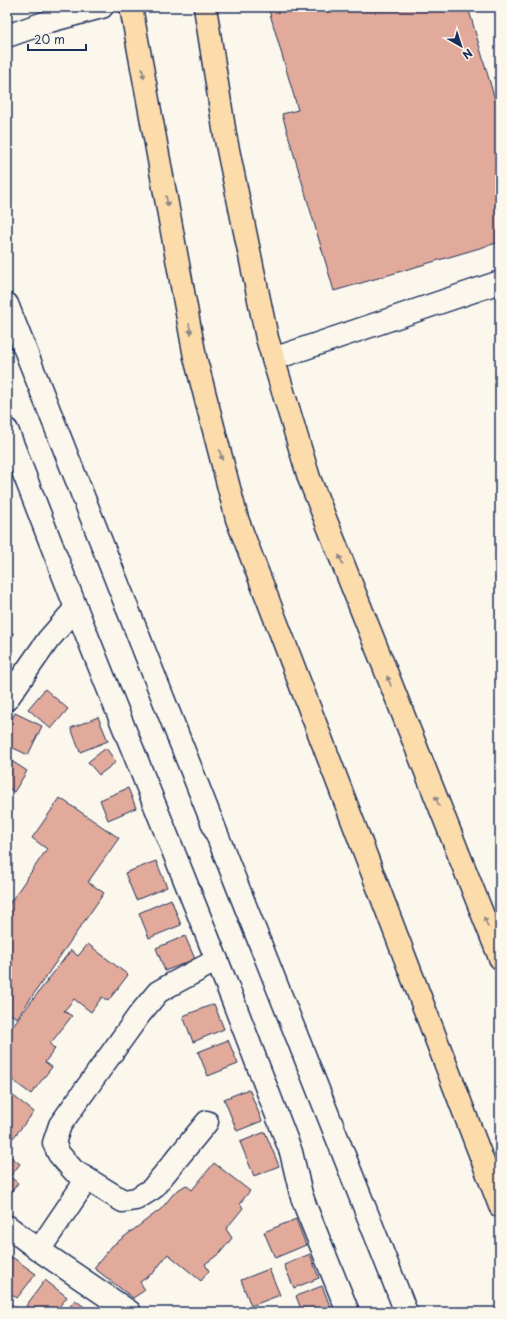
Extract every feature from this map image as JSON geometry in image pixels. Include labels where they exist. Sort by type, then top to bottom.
[{"type":"main road","points":[[131,7],[195,357],[237,519],[500,1206]]},
{"type":"main road","points":[[205,7],[225,135],[267,338],[308,478],[500,958]]},
{"type":"street","points":[[7,36],[50,21],[102,7]]},
{"type":"street","points":[[273,359],[500,282]]},
{"type":"street","points":[[7,304],[406,1312]]},
{"type":"street","points":[[7,430],[76,608],[217,960],[291,1152],[301,1194],[306,1208],[348,1312]]},
{"type":"street","points":[[7,699],[48,640],[76,608]]},
{"type":"street","points":[[207,1122],[152,1189],[136,1199],[123,1201],[74,1171],[59,1154],[54,1143],[60,1125],[139,1015],[158,992],[217,960]]},
{"type":"street","points":[[39,1250],[86,1179]]},
{"type":"street","points":[[7,1226],[39,1250],[130,1312]]},
{"type":"building","points":[[268,7],[468,7],[500,117],[500,242],[334,291],[282,114],[298,110]]},
{"type":"building","points":[[7,630],[14,634],[7,645]]},
{"type":"building","points":[[45,689],[68,709],[51,729],[28,709]]},
{"type":"building","points":[[15,713],[42,726],[28,755],[7,745],[7,729]]},
{"type":"building","points":[[98,717],[108,741],[80,752],[71,728]]},
{"type":"building","points":[[106,748],[116,762],[99,775],[88,762]]},
{"type":"building","points":[[7,758],[27,771],[14,792],[7,787]]},
{"type":"building","points":[[128,788],[136,808],[108,820],[100,800]]},
{"type":"building","points":[[60,798],[119,838],[88,882],[104,893],[17,1018],[7,1012],[7,907],[47,849],[32,838]]},
{"type":"building","points":[[156,861],[167,887],[136,900],[125,873]]},
{"type":"building","points":[[171,899],[181,925],[149,938],[139,913]]},
{"type":"building","points":[[185,936],[195,959],[165,971],[156,948]]},
{"type":"building","points":[[88,944],[128,975],[108,1001],[102,997],[91,1012],[74,999],[64,1011],[72,1016],[50,1044],[55,1049],[45,1062],[52,1067],[31,1094],[7,1076],[7,1033],[71,950],[78,956]]},
{"type":"building","points":[[214,1004],[224,1029],[193,1042],[183,1016]]},
{"type":"building","points":[[228,1040],[238,1064],[208,1076],[198,1052]]},
{"type":"building","points":[[249,1089],[262,1121],[237,1131],[224,1099]]},
{"type":"building","points":[[7,1091],[34,1112],[13,1138],[7,1134]]},
{"type":"building","points":[[265,1132],[279,1166],[254,1176],[240,1142]]},
{"type":"building","points":[[7,1154],[20,1164],[10,1177],[18,1183],[7,1198]]},
{"type":"building","points":[[214,1163],[250,1191],[240,1203],[243,1208],[226,1229],[232,1238],[220,1253],[205,1264],[209,1271],[201,1281],[168,1254],[154,1272],[140,1282],[145,1290],[133,1298],[94,1268],[112,1246],[161,1209],[175,1192],[186,1185],[192,1190]]},
{"type":"building","points":[[296,1219],[306,1245],[275,1258],[264,1232]]},
{"type":"building","points":[[310,1254],[319,1278],[294,1288],[284,1265]]},
{"type":"building","points":[[12,1257],[36,1274],[17,1298],[7,1291],[7,1263]]},
{"type":"building","points":[[269,1269],[280,1295],[251,1306],[241,1280]]},
{"type":"building","points":[[45,1280],[67,1297],[55,1312],[34,1312],[26,1306]]},
{"type":"building","points":[[322,1286],[332,1311],[302,1312],[296,1296]]},
{"type":"building","points":[[75,1300],[91,1312],[66,1312]]},
{"type":"building","points":[[7,1301],[20,1311],[7,1312]]}]
